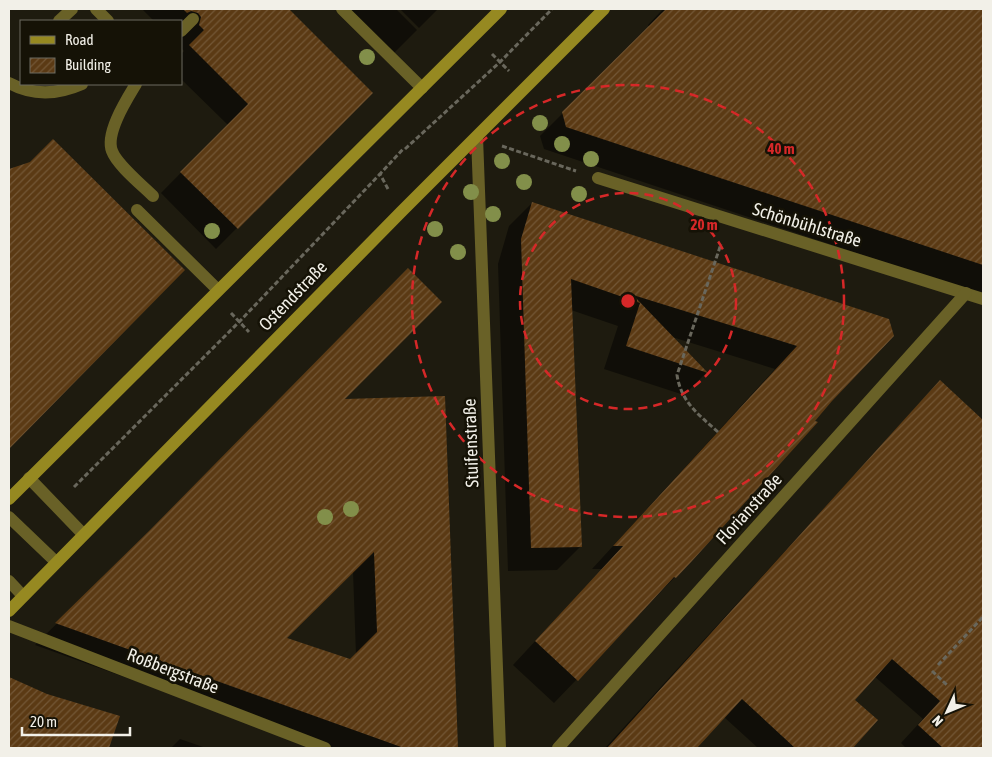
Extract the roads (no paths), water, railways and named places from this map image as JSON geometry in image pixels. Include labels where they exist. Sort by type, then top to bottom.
[{"type":"street","points":[[61,20],[72,9]]},
{"type":"street","points":[[96,9],[107,20]]},
{"type":"street","points":[[342,9],[422,88]]},
{"type":"street","points":[[9,499],[501,9]]},
{"type":"street","name":"Ostendstraße","points":[[9,611],[266,348],[604,9]]},
{"type":"street","points":[[182,30],[193,19]]},
{"type":"street","points":[[9,83],[22,91],[44,94],[78,85]]},
{"type":"street","points":[[135,85],[111,133],[111,149],[116,158],[153,196]]},
{"type":"street","name":"Stuifenstraße","points":[[477,137],[500,748]]},
{"type":"street","name":"Schönbühlstraße","points":[[598,178],[983,299]]},
{"type":"street","points":[[138,210],[216,292]]},
{"type":"street","name":"Florianstraße","points":[[558,748],[966,293]]},
{"type":"street","points":[[29,478],[83,534]]},
{"type":"street","points":[[9,517],[56,562]]},
{"type":"street","points":[[9,582],[23,596]]},
{"type":"street","name":"Roßbergstraße","points":[[9,626],[325,748]]}]
